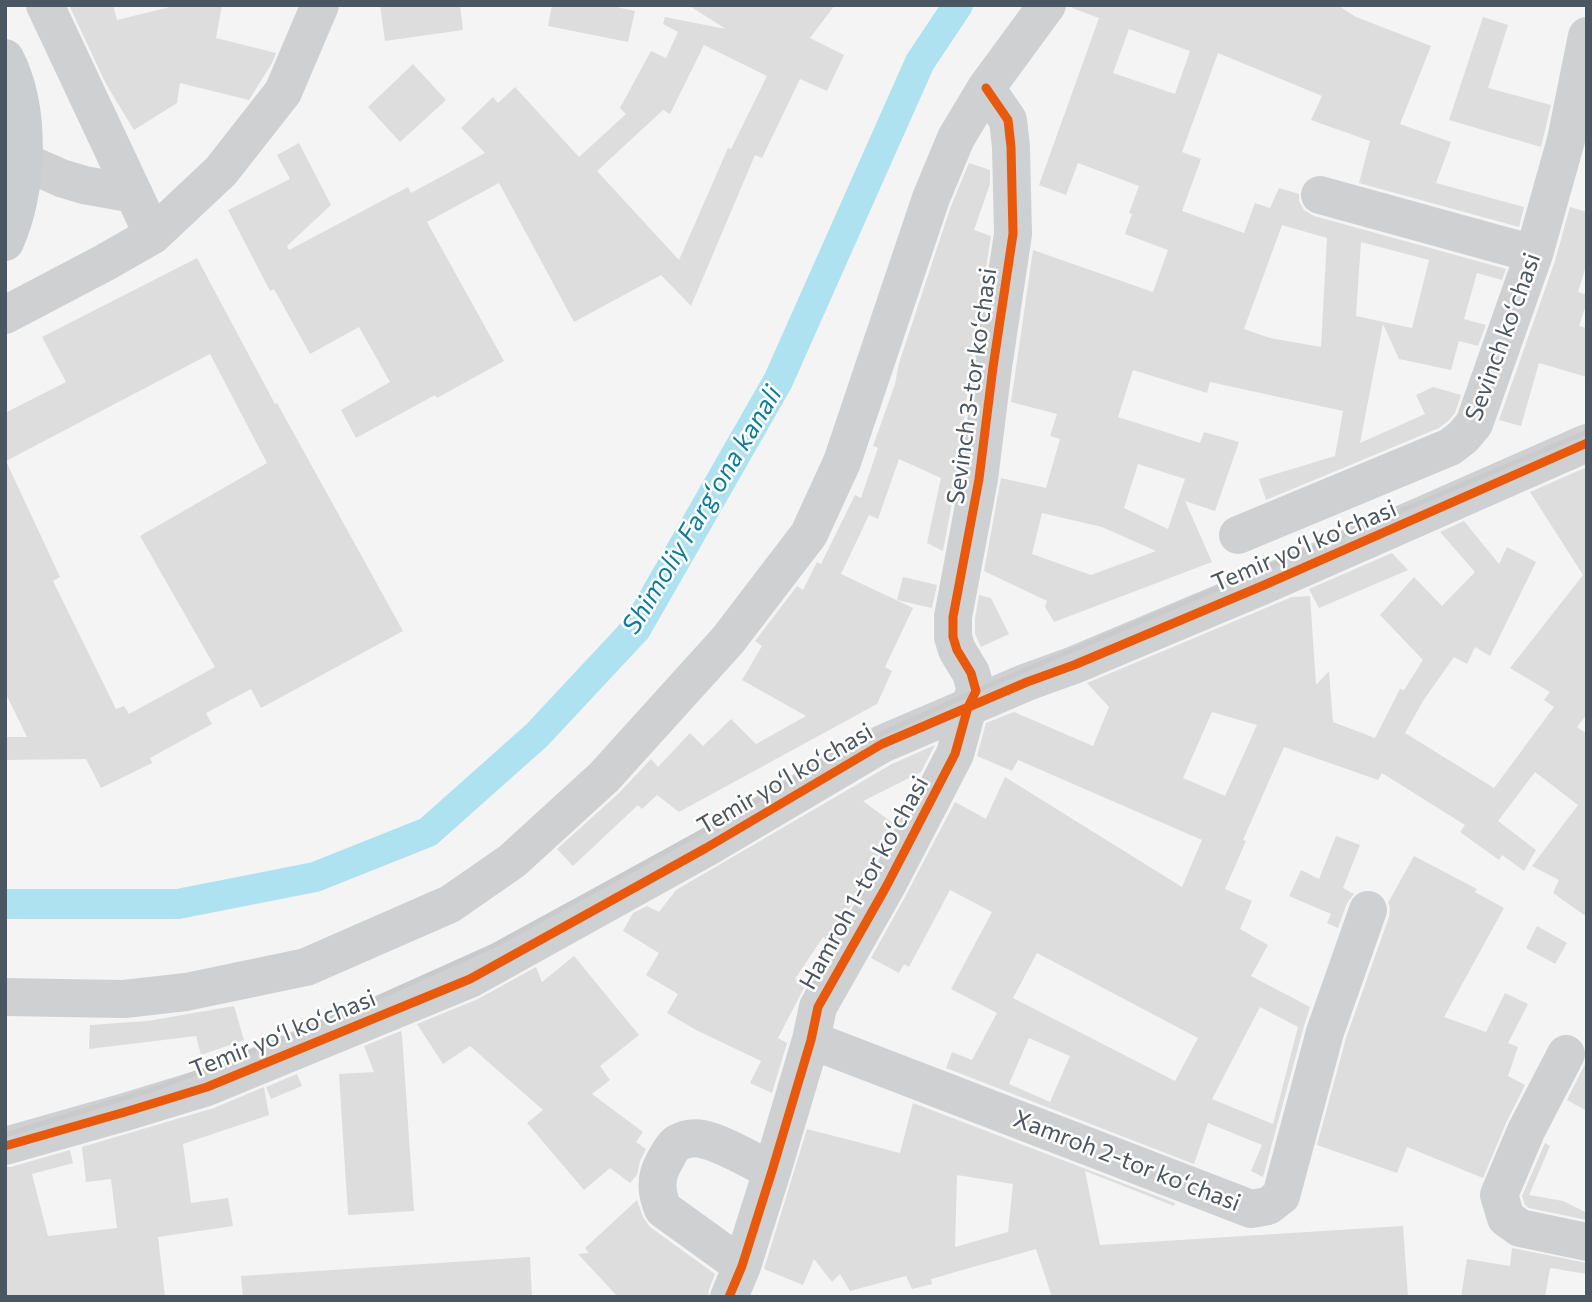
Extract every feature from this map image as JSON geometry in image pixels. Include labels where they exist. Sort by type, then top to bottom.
[{"type":"main road","points":[[5,58],[12,70],[23,119],[24,174],[5,242]]},
{"type":"street","points":[[45,5],[153,234]]},
{"type":"street","points":[[5,315],[104,264],[153,234],[221,171],[284,92],[320,5]]},
{"type":"street","points":[[5,997],[124,999],[186,992],[306,967],[450,904],[512,862],[604,777],[728,640],[809,534],[842,462],[931,198],[956,138],[986,88],[1047,5]]},
{"type":"street","name":"Sevinch koʻchasi","points":[[1238,536],[1450,447],[1474,424],[1534,254],[1566,140],[1587,36]]},
{"type":"street","name":"Sevinch 3-tor koʻchasi","points":[[972,699],[971,673],[957,650],[953,637],[953,617],[979,479],[1013,234],[1008,120],[986,88]]},
{"type":"street","points":[[23,161],[84,185],[134,194]]},
{"type":"street","points":[[1320,195],[1534,254]]},
{"type":"street","name":"Temir yoʻl koʻchasi","points":[[5,1146],[208,1087],[470,979],[706,848],[881,744],[972,699],[1262,586],[1587,443]]},
{"type":"street","name":"Hamroh 1-tor koʻchasi","points":[[735,1282],[772,1171],[811,1040],[818,1007],[886,887],[955,754],[972,699]]},
{"type":"street","name":"Xamroh 2-tor koʻchasi","points":[[811,1040],[1251,1209],[1268,1206],[1280,1196],[1325,1032],[1368,910]]},
{"type":"street","points":[[1566,1054],[1526,1131],[1499,1195],[1506,1218],[1520,1228],[1587,1242]]},
{"type":"street","points":[[735,1282],[663,1209],[656,1185],[660,1170],[674,1145],[685,1139],[699,1138],[713,1142],[772,1171]]},
{"type":"building","points":[[69,5],[113,5],[117,20],[178,5],[222,5],[216,38],[276,53],[249,100],[180,83],[177,103],[134,130],[106,84]]},
{"type":"building","points":[[380,5],[460,5],[463,30],[385,41]]},
{"type":"building","points":[[552,5],[607,5],[635,11],[628,42],[548,26]]},
{"type":"building","points":[[688,5],[835,5],[810,38],[844,55],[827,91],[800,79],[762,158],[755,155],[691,306],[661,275],[574,322],[499,183],[427,222],[504,361],[356,438],[341,410],[390,382],[359,327],[310,354],[274,289],[270,291],[228,210],[290,179],[277,155],[299,143],[331,205],[287,246],[289,250],[408,187],[411,193],[485,153],[461,128],[493,97],[498,103],[515,87],[579,157],[626,114],[620,108],[651,51],[666,58],[678,32],[663,24],[665,17],[726,29]],"holes":[[[704,45],[767,76],[731,149],[728,148],[679,260],[597,171],[663,110],[670,114]]]},
{"type":"building","points":[[1073,5],[1337,5],[1356,17],[1431,46],[1400,124],[1451,142],[1436,183],[1524,207],[1519,227],[1359,183],[1370,141],[1311,120],[1322,96],[1218,53],[1182,152],[1201,159],[1182,211],[1244,233],[1255,203],[1270,208],[1279,188],[1299,194],[1304,210],[1314,216],[1506,269],[1502,280],[1477,273],[1464,319],[1486,325],[1478,346],[1459,341],[1451,370],[1399,359],[1383,324],[1360,443],[1425,414],[1416,395],[1433,387],[1461,395],[1455,413],[1448,421],[1439,428],[1266,500],[1259,479],[1335,456],[1343,411],[1210,382],[1207,393],[1133,370],[1118,417],[1200,443],[1204,432],[1239,442],[1215,511],[1185,501],[1212,562],[1054,622],[1045,607],[1047,601],[984,571],[1001,478],[1046,488],[1060,439],[1050,436],[1057,414],[1011,402],[1033,250],[1153,292],[1168,250],[1125,234],[1139,186],[1078,163],[1066,195],[1039,185],[1099,18],[1072,8]],"holes":[[[1129,29],[1190,51],[1175,94],[1113,73]],[[1282,225],[1327,238],[1321,347],[1270,338],[1244,329]],[[1361,242],[1429,260],[1412,328],[1356,316]],[[1138,464],[1185,479],[1168,529],[1124,508]],[[1042,513],[1102,527],[1156,551],[1091,575],[1032,554]]]},
{"type":"building","points":[[1483,17],[1508,25],[1488,88],[1551,105],[1541,147],[1449,120]]},
{"type":"building","points":[[413,64],[446,100],[400,142],[368,107]]},
{"type":"building","points":[[969,163],[990,170],[990,184],[974,230],[991,236],[957,476],[943,551],[927,543],[941,478],[899,459],[878,519],[869,515],[841,574],[913,608],[885,667],[892,671],[877,704],[679,812],[657,795],[642,809],[638,805],[573,866],[557,849],[619,793],[651,759],[658,767],[690,733],[703,746],[731,719],[756,744],[806,716],[742,680],[762,646],[755,641],[797,586],[803,590],[817,562],[821,564],[855,495],[861,498],[878,448],[873,446],[895,384],[899,363],[951,206]]},
{"type":"building","points":[[1570,207],[1587,212],[1587,263],[1578,292],[1587,295],[1579,326],[1587,328],[1587,377],[1539,363],[1521,426],[1499,420],[1555,261]]},
{"type":"building","points":[[197,258],[275,404],[277,403],[403,631],[261,708],[251,689],[206,713],[212,724],[150,758],[152,763],[101,788],[86,759],[5,760],[5,737],[27,737],[5,692],[5,413],[66,382],[42,337]],"holes":[[[210,354],[267,463],[140,536],[215,667],[129,714],[124,706],[116,709],[53,581],[60,577],[6,461]]]},
{"type":"building","points":[[1587,467],[1587,714],[1577,727],[1587,734],[1587,917],[1553,893],[1559,880],[1532,866],[1578,805],[1535,772],[1498,821],[1536,850],[1524,871],[1502,855],[1499,860],[1460,832],[1465,825],[1382,773],[1378,780],[1284,747],[1243,840],[1246,841],[1225,889],[1252,901],[1240,929],[1268,945],[1251,976],[1310,1007],[1263,1177],[1251,1171],[1262,1145],[1208,1123],[1194,1164],[946,1068],[952,1052],[972,1060],[997,1013],[951,989],[992,912],[950,890],[909,967],[904,964],[899,973],[871,958],[955,802],[986,819],[1005,777],[1182,887],[1202,840],[1018,760],[1012,771],[977,756],[986,723],[1014,712],[1093,746],[1109,707],[1087,683],[1292,597],[1310,596],[1316,685],[1329,671],[1333,722],[1375,738],[1400,689],[1404,690],[1423,660],[1380,615],[1414,577],[1442,606],[1475,572],[1440,532],[1464,521],[1499,564],[1507,547],[1536,562],[1490,656],[1475,647],[1467,664],[1454,657],[1423,701],[1405,733],[1494,788],[1554,707],[1544,700],[1550,692],[1510,668],[1583,575],[1530,492]],"holes":[[[1212,712],[1257,725],[1225,796],[1183,778]],[[1037,953],[1198,1038],[1175,1081],[1013,998]],[[1260,1007],[1298,1027],[1273,1124],[1212,1099]],[[1029,1038],[1070,1056],[1050,1102],[1009,1084]]]},
{"type":"building","points":[[1392,553],[1408,570],[1319,608],[1309,589]]},
{"type":"building","points":[[903,577],[937,585],[932,608],[897,600]]},
{"type":"building","points":[[979,595],[991,598],[1009,634],[981,647],[975,634]]},
{"type":"building","points":[[935,745],[921,772],[863,801],[894,824],[830,942],[823,937],[795,979],[805,986],[778,1038],[787,1043],[772,1093],[750,1083],[761,1061],[667,1013],[678,994],[646,975],[659,953],[623,931],[633,913],[647,906],[659,912],[676,890],[892,764]]},
{"type":"building","points":[[1336,836],[1360,845],[1343,888],[1354,894],[1347,903],[1338,928],[1327,923],[1331,914],[1289,896],[1301,870],[1319,879]]},
{"type":"building","points":[[1414,856],[1477,889],[1475,892],[1504,908],[1444,1017],[1486,1032],[1505,993],[1528,1004],[1508,1043],[1518,1047],[1508,1076],[1525,1085],[1483,1178],[1407,1147],[1397,1173],[1317,1145],[1346,1038],[1389,917],[1388,903]]},
{"type":"building","points":[[1537,926],[1567,943],[1555,964],[1526,948]]},
{"type":"building","points":[[574,956],[639,1035],[600,1066],[610,1080],[592,1094],[643,1132],[636,1142],[646,1149],[637,1175],[630,1183],[610,1168],[584,1190],[527,1123],[543,1110],[470,1046],[443,1064],[417,1024],[478,999],[536,967],[542,982]]},
{"type":"building","points":[[234,1006],[244,1040],[201,1055],[196,1036],[89,1049],[90,1025],[148,1021]]},
{"type":"building","points":[[401,1031],[414,1211],[348,1215],[339,1074],[374,1072],[364,1046]]},
{"type":"building","points":[[1587,1058],[1587,1111],[1567,1100]]},
{"type":"building","points":[[297,1074],[302,1086],[271,1099],[266,1087]]},
{"type":"building","points":[[264,1087],[269,1115],[183,1144],[191,1203],[228,1198],[233,1226],[158,1237],[165,1297],[5,1297],[5,1167],[70,1150],[73,1163],[32,1174],[48,1236],[117,1228],[111,1179],[86,1182],[82,1147],[214,1108]]},
{"type":"building","points":[[913,1103],[1175,1203],[1174,1206],[1085,1171],[1100,1245],[1403,1226],[1408,1296],[1052,1297],[1036,1249],[931,1279],[932,1284],[912,1289],[906,1276],[850,1291],[840,1274],[832,1282],[814,1259],[803,1285],[764,1269],[807,1129],[900,1153]],"holes":[[[957,1175],[1013,1184],[1008,1232],[955,1247]]]},
{"type":"building","points":[[1545,1143],[1550,1146],[1529,1195],[1563,1201],[1587,1213],[1587,1220],[1525,1205],[1522,1196]]},
{"type":"building","points":[[637,1200],[650,1227],[715,1274],[708,1297],[618,1297],[578,1254],[589,1253],[585,1248]]},
{"type":"building","points":[[1512,1248],[1587,1263],[1587,1274],[1550,1268],[1545,1297],[1461,1297],[1467,1259],[1510,1266]]},
{"type":"building","points":[[530,1257],[532,1297],[243,1297],[241,1276]]},
{"type":"waterway","name":"Shimoliy Fargʻona kanali","points":[[5,904],[178,904],[315,877],[428,832],[537,735],[636,629],[778,381],[920,62],[958,5]]},
{"type":"railway","points":[[5,1135],[160,1087],[306,1030],[493,946],[846,750],[976,691],[1587,432]]},
{"type":"cycle path","points":[[729,1297],[742,1266],[772,1171],[811,1040],[818,1007],[886,887],[955,754],[968,707],[976,691],[971,673],[957,650],[953,637],[953,617],[979,479],[1013,234],[1008,120],[986,88]]},
{"type":"cycle path","points":[[5,1146],[207,1087],[470,979],[706,848],[882,744],[1262,586],[1587,443]]}]
